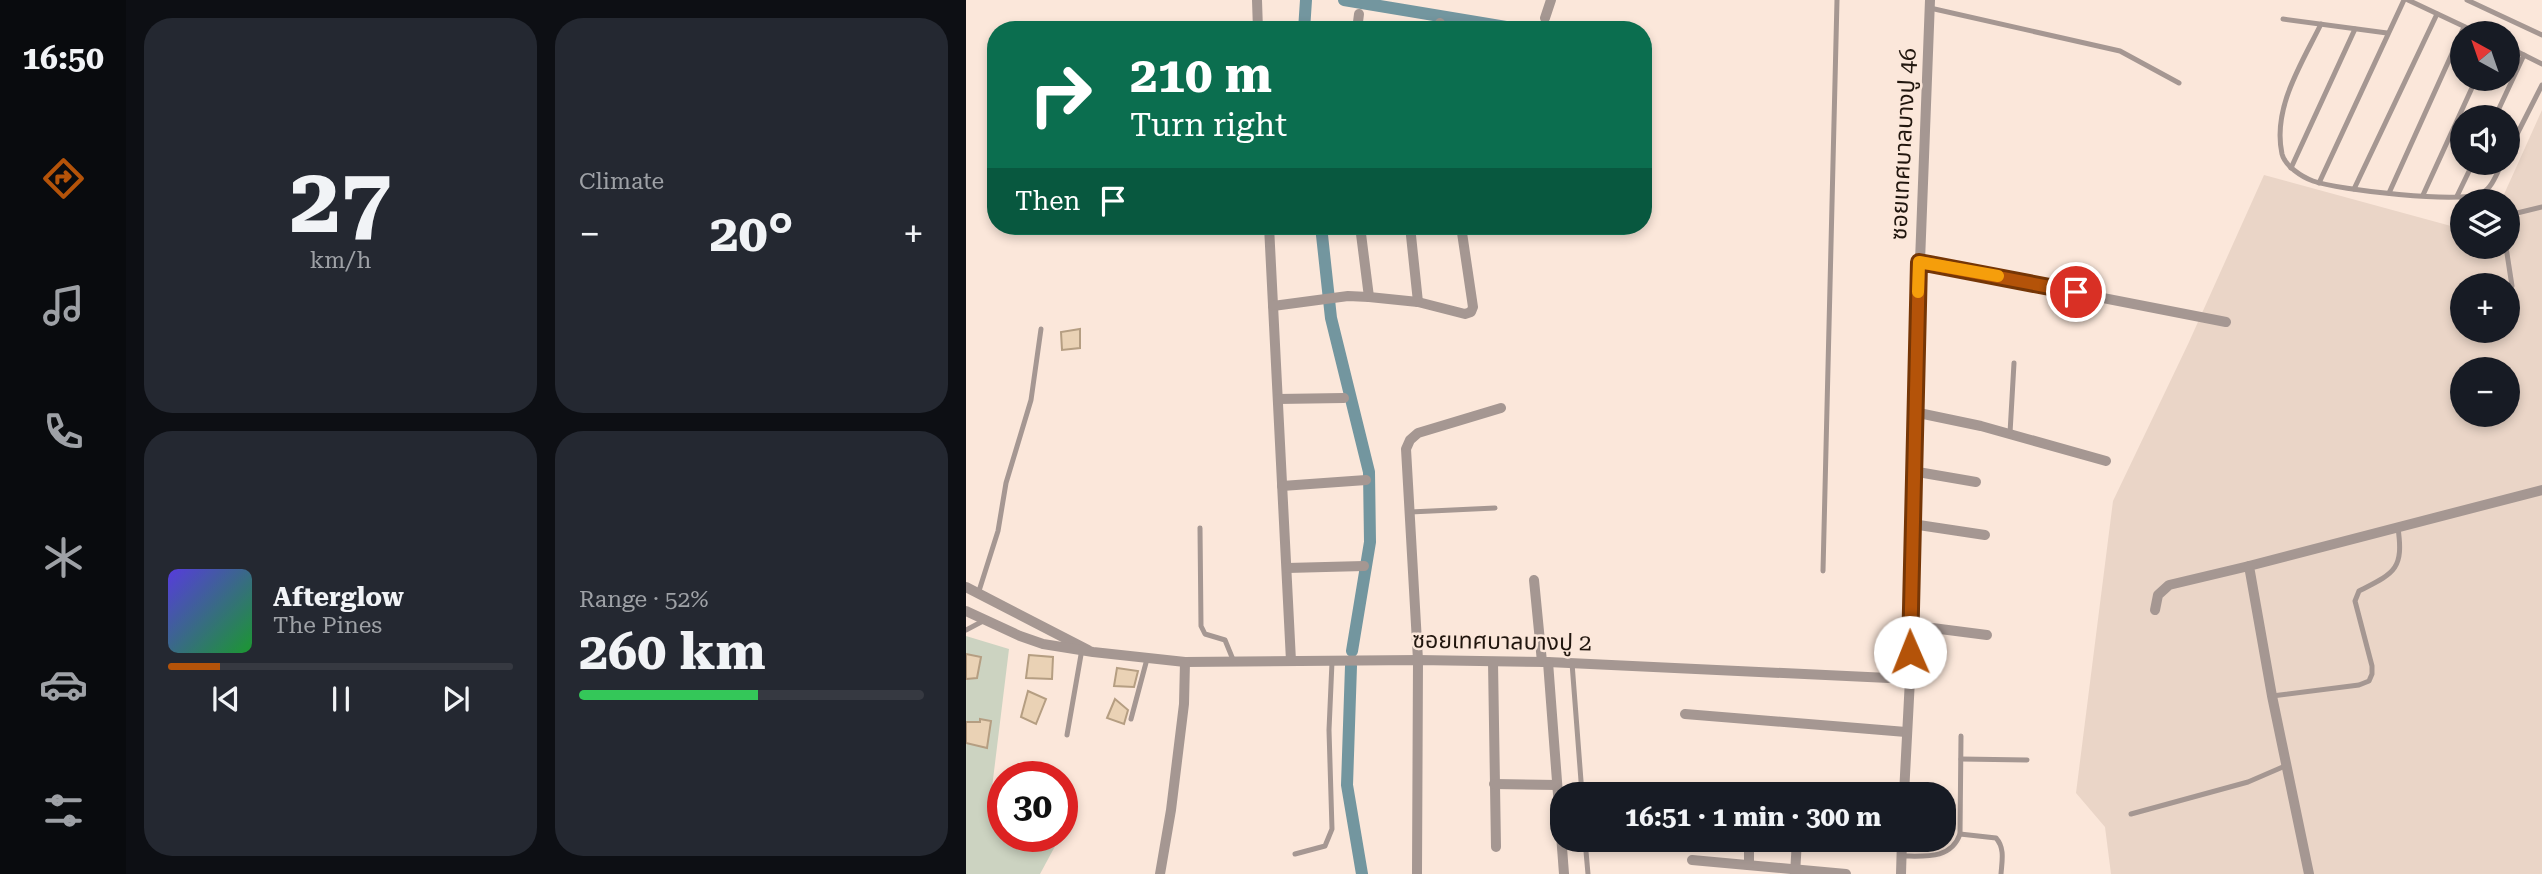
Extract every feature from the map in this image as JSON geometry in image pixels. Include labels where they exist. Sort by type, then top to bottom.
[{"type":"street","points":[[1257,0],[1258,21]]},
{"type":"street","points":[[1545,18],[1551,0]]},
{"type":"street","name":"ซอยเทศบาลบางปู 46","points":[[1904,782],[1910,679],[1912,471],[1930,4]]},
{"type":"street","points":[[1358,21],[1359,14]]},
{"type":"street","points":[[1269,235],[1291,662]]},
{"type":"street","points":[[1361,235],[1369,297]]},
{"type":"street","points":[[1411,235],[1418,302]]},
{"type":"street","points":[[1273,306],[1348,296],[1418,302],[1465,314],[1471,312],[1473,307],[1462,235]]},
{"type":"street","points":[[1919,262],[2226,322]]},
{"type":"street","points":[[1278,399],[1344,398]]},
{"type":"street","points":[[1418,874],[1418,660],[1406,449],[1410,440],[1418,433],[1501,408]]},
{"type":"street","points":[[1914,412],[2010,433],[2106,461]]},
{"type":"street","points":[[1912,471],[1976,482]]},
{"type":"street","points":[[1282,486],[1366,480]]},
{"type":"street","points":[[2155,610],[2158,595],[2169,585],[2542,490]]},
{"type":"street","points":[[1912,524],[1985,535]]},
{"type":"street","points":[[1287,569],[1364,566]]},
{"type":"street","points":[[2249,566],[2272,696],[2309,874]]},
{"type":"street","points":[[1534,580],[1558,782]]},
{"type":"street","name":"ซอยเทศบาลบางปู 2","points":[[966,587],[1086,650]]},
{"type":"street","name":"ซอยเทศบาลบางปู 2","points":[[966,611],[1043,644],[1185,662],[1418,660],[1572,663],[1910,679]]},
{"type":"street","points":[[1909,625],[1987,635]]},
{"type":"street","points":[[1160,874],[1184,704],[1185,662]]},
{"type":"street","points":[[1493,662],[1496,847]]},
{"type":"street","points":[[1685,714],[1906,732]]},
{"type":"street","points":[[1493,784],[1550,785]]},
{"type":"street","points":[[1563,852],[1564,874]]},
{"type":"street","points":[[1795,872],[1796,852]]},
{"type":"street","points":[[1901,852],[1901,874]]},
{"type":"street","points":[[1692,860],[1744,868],[1846,874]]},
{"type":"lane","points":[[1823,571],[1837,0]]},
{"type":"lane","points":[[2319,183],[2387,33],[2406,0],[2452,21]]},
{"type":"lane","points":[[2467,0],[2542,35]]},
{"type":"lane","points":[[1930,4],[2120,51],[2179,83]]},
{"type":"lane","points":[[2354,189],[2437,13]]},
{"type":"lane","points":[[2283,19],[2387,33]]},
{"type":"lane","points":[[2321,24],[2287,96],[2281,141],[2282,157],[2291,168],[2319,183],[2389,194],[2450,196]]},
{"type":"lane","points":[[2291,168],[2355,29]]},
{"type":"lane","points":[[2520,53],[2542,64]]},
{"type":"lane","points":[[2501,105],[2524,55]]},
{"type":"lane","points":[[2389,194],[2450,58]]},
{"type":"lane","points":[[2520,128],[2542,85]]},
{"type":"lane","points":[[2423,195],[2471,91]]},
{"type":"lane","points":[[2520,212],[2542,207]]},
{"type":"lane","points":[[978,594],[998,531],[1006,483],[1031,400],[1041,329]]},
{"type":"lane","points":[[2010,433],[2014,363]]},
{"type":"lane","points":[[1410,512],[1494,508]]},
{"type":"lane","points":[[1200,528],[1201,626],[1205,634],[1225,640],[1234,662]]},
{"type":"lane","points":[[2272,696],[2359,685],[2369,681],[2372,667],[2355,601],[2359,591],[2388,577],[2396,566],[2400,547],[2398,528]]},
{"type":"lane","points":[[966,630],[985,620]]},
{"type":"lane","points":[[1067,735],[1086,650]]},
{"type":"lane","points":[[1131,719],[1147,659]]},
{"type":"lane","points":[[1295,854],[1325,846],[1332,829],[1329,730],[1332,661]]},
{"type":"lane","points":[[1572,663],[1581,782]]},
{"type":"lane","points":[[1901,856],[1936,856],[1957,843],[1960,834],[1961,737]]},
{"type":"lane","points":[[1961,759],[2027,760]]},
{"type":"lane","points":[[2131,814],[2248,782],[2286,766]]},
{"type":"lane","points":[[1960,834],[1996,838],[2001,843],[2003,853],[2001,874]]},
{"type":"lane","points":[[1586,852],[1588,874]]},
{"type":"shaded area","points":[[2542,110],[2542,874],[2111,874],[2105,827],[2076,793],[2113,501],[2189,342],[2264,175],[2450,226],[2450,259],[2520,259],[2520,189],[2506,189],[2513,175],[2520,175],[2520,159]]},
{"type":"green space","points":[[966,636],[1009,649],[995,761],[987,761],[987,852],[1052,852],[1040,874],[966,874]]},
{"type":"building","points":[[1080,329],[1080,348],[1062,350],[1061,332]]},
{"type":"building","points":[[966,654],[981,657],[977,678],[966,679]]},
{"type":"building","points":[[1029,655],[1053,657],[1052,679],[1026,678]]},
{"type":"building","points":[[1117,668],[1138,671],[1134,687],[1114,686]]},
{"type":"building","points":[[1028,691],[1046,699],[1036,724],[1021,717]]},
{"type":"building","points":[[1115,699],[1128,710],[1124,724],[1107,718]]},
{"type":"building","points":[[980,719],[991,721],[987,748],[966,743],[966,722],[980,722]]},
{"type":"waterway","points":[[1305,21],[1306,0]]},
{"type":"waterway","points":[[1344,0],[1470,21]]},
{"type":"waterway","points":[[1322,235],[1331,318],[1369,472],[1370,542],[1352,651]]},
{"type":"waterway","points":[[1351,666],[1347,785],[1362,874]]},
{"type":"slow traffic","points":[[1918,292],[1919,262],[1998,276]]},
{"type":"route","points":[[1910,652],[1912,471],[1919,262],[2076,292]]}]
